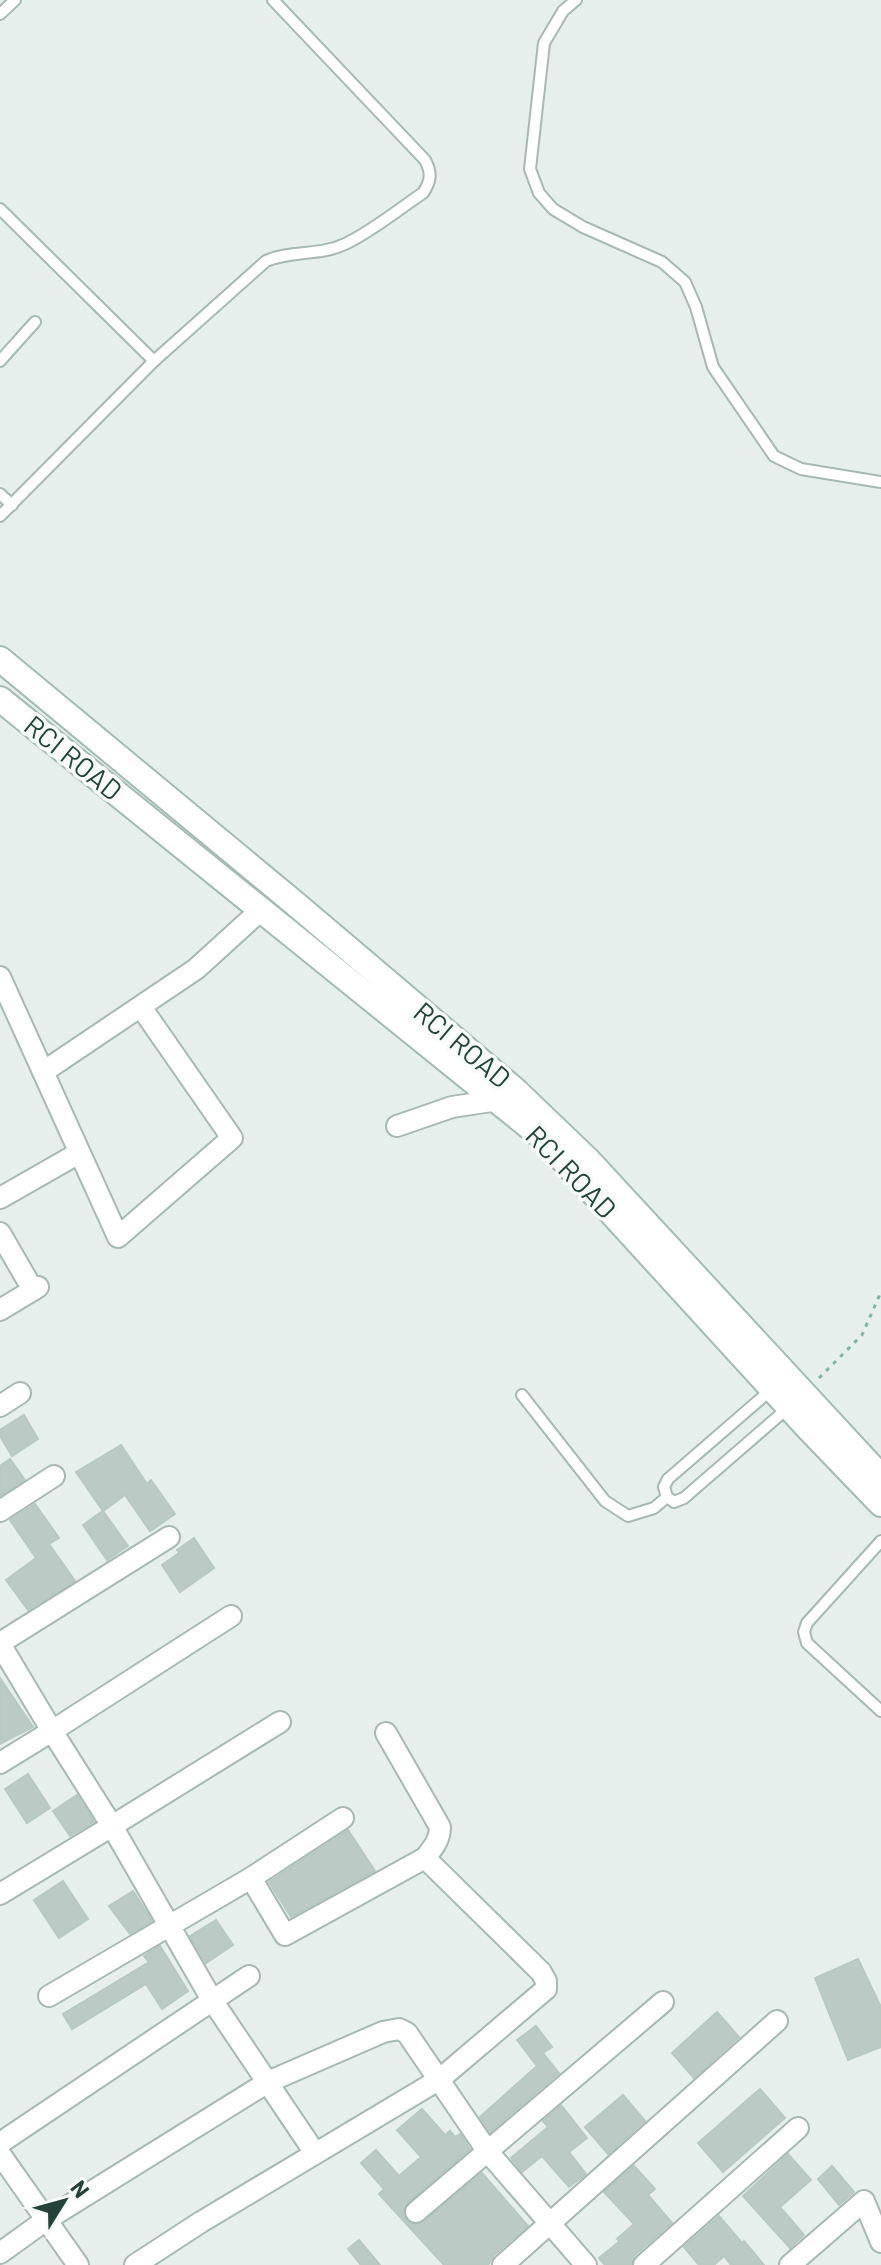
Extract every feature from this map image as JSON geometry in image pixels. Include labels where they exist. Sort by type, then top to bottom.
[{"type":"main road","name":"RCI ROAD","points":[[0,659],[516,1091],[588,1160],[772,1389],[796,1400],[881,1477]]},
{"type":"main road","name":"RCI ROAD","points":[[0,699],[542,1137],[676,1270],[796,1400],[881,1504]]},
{"type":"main road","points":[[201,861],[217,839]]},
{"type":"street","points":[[43,1072],[196,969],[261,910]]},
{"type":"street","points":[[0,977],[4,999],[43,1072],[118,1237],[232,1138],[141,1007]]},
{"type":"street","points":[[397,1126],[452,1107],[498,1100]]},
{"type":"street","points":[[0,1198],[79,1153]]},
{"type":"street","points":[[0,1233],[36,1288],[0,1310]]},
{"type":"street","points":[[0,1406],[20,1393]]},
{"type":"street","points":[[0,1511],[54,1476]]},
{"type":"street","points":[[169,1537],[0,1644],[112,1826],[212,2000],[315,2153]]},
{"type":"street","points":[[0,1763],[231,1616]]},
{"type":"street","points":[[0,1894],[280,1722]]},
{"type":"street","points":[[251,1878],[285,1935],[425,1858],[435,1846],[440,1827],[386,1733]]},
{"type":"street","points":[[49,1996],[251,1878],[343,1818]]},
{"type":"street","points":[[135,2265],[440,2079],[546,1989],[541,1972],[425,1858]]},
{"type":"street","points":[[0,2143],[249,1976]]},
{"type":"street","points":[[416,2212],[663,2002]]},
{"type":"street","points":[[503,2265],[777,2021]]},
{"type":"street","points":[[0,2253],[46,2220],[268,2082],[383,2032],[399,2029],[407,2033],[488,2152],[586,2265]]},
{"type":"street","points":[[644,2265],[798,2128]]},
{"type":"street","points":[[0,2154],[78,2265]]},
{"type":"street","points":[[792,2264],[864,2201],[881,2242]]},
{"type":"lane","points":[[0,14],[15,0]]},
{"type":"lane","points":[[0,516],[154,361],[266,261],[345,244],[423,193],[431,182],[425,160],[273,0]]},
{"type":"lane","points":[[576,0],[563,11],[544,43],[530,169],[539,193],[553,209],[583,227],[662,262],[685,282],[696,307],[713,367],[774,456],[801,469],[881,482]]},
{"type":"lane","points":[[0,209],[154,361]]},
{"type":"lane","points":[[0,361],[35,322]]},
{"type":"lane","points":[[0,494],[12,505]]},
{"type":"lane","points":[[772,1389],[668,1479],[664,1487],[667,1497],[674,1502],[684,1498],[796,1400]]},
{"type":"lane","points":[[522,1395],[605,1501],[628,1516],[654,1508],[667,1497]]},
{"type":"lane","points":[[881,1541],[807,1623],[804,1632],[807,1643],[881,1711]]},
{"type":"path","points":[[796,1400],[862,1335],[881,1292]]},
{"type":"building","points":[[24,1415],[38,1439],[12,1456],[0,1436],[0,1430]]},
{"type":"building","points":[[121,1445],[147,1484],[151,1480],[175,1514],[150,1531],[125,1495],[103,1511],[76,1472]]},
{"type":"building","points":[[10,1459],[25,1480],[0,1496],[0,1466]]},
{"type":"building","points":[[35,1504],[59,1538],[49,1544],[75,1581],[28,1610],[6,1580],[36,1558],[10,1520]]},
{"type":"building","points":[[103,1511],[128,1546],[107,1560],[83,1525]]},
{"type":"building","points":[[194,1538],[214,1568],[180,1592],[162,1565]]},
{"type":"building","points":[[0,1678],[33,1727],[0,1744]]},
{"type":"building","points":[[28,1774],[50,1808],[27,1823],[5,1789]]},
{"type":"building","points":[[77,1795],[94,1822],[70,1836],[53,1811]]},
{"type":"building","points":[[348,1830],[375,1871],[291,1917],[269,1882]]},
{"type":"building","points":[[63,1881],[88,1919],[59,1938],[34,1900]]},
{"type":"building","points":[[133,1891],[152,1921],[130,1934],[109,1906]]},
{"type":"building","points":[[216,1920],[233,1945],[206,1963],[190,1936]]},
{"type":"building","points":[[160,1946],[188,1991],[162,2009],[146,1984],[72,2029],[63,2014],[149,1962],[144,1956]]},
{"type":"building","points":[[858,1959],[881,2007],[881,2047],[848,2060],[815,1978]]},
{"type":"building","points":[[717,2012],[739,2037],[694,2078],[672,2053]]},
{"type":"building","points":[[536,2026],[552,2047],[543,2053],[559,2073],[490,2132],[480,2117],[537,2066],[517,2040]]},
{"type":"building","points":[[760,2089],[785,2118],[723,2172],[698,2143]]},
{"type":"building","points":[[623,2095],[645,2121],[608,2154],[585,2127]]},
{"type":"building","points":[[561,2105],[587,2138],[569,2152],[586,2174],[569,2187],[542,2156],[522,2172],[511,2158],[548,2127],[543,2121]]},
{"type":"building","points":[[422,2109],[445,2135],[450,2131],[455,2137],[460,2134],[470,2149],[408,2202],[403,2215],[411,2224],[424,2222],[482,2173],[528,2226],[494,2255],[488,2265],[444,2265],[379,2194],[384,2189],[361,2163],[376,2150],[399,2176],[421,2157],[397,2130]]},
{"type":"building","points":[[788,2154],[811,2180],[780,2207],[804,2235],[790,2248],[743,2196]]},
{"type":"building","points":[[634,2166],[655,2189],[648,2195],[672,2223],[635,2255],[631,2265],[605,2265],[599,2258],[620,2241],[617,2239],[634,2224],[604,2192]]},
{"type":"building","points":[[832,2166],[854,2192],[839,2205],[818,2179]]},
{"type":"building","points":[[719,2216],[764,2265],[731,2265],[724,2256],[714,2265],[699,2265],[684,2247]]},
{"type":"building","points":[[359,2240],[380,2265],[361,2265],[348,2249]]}]
